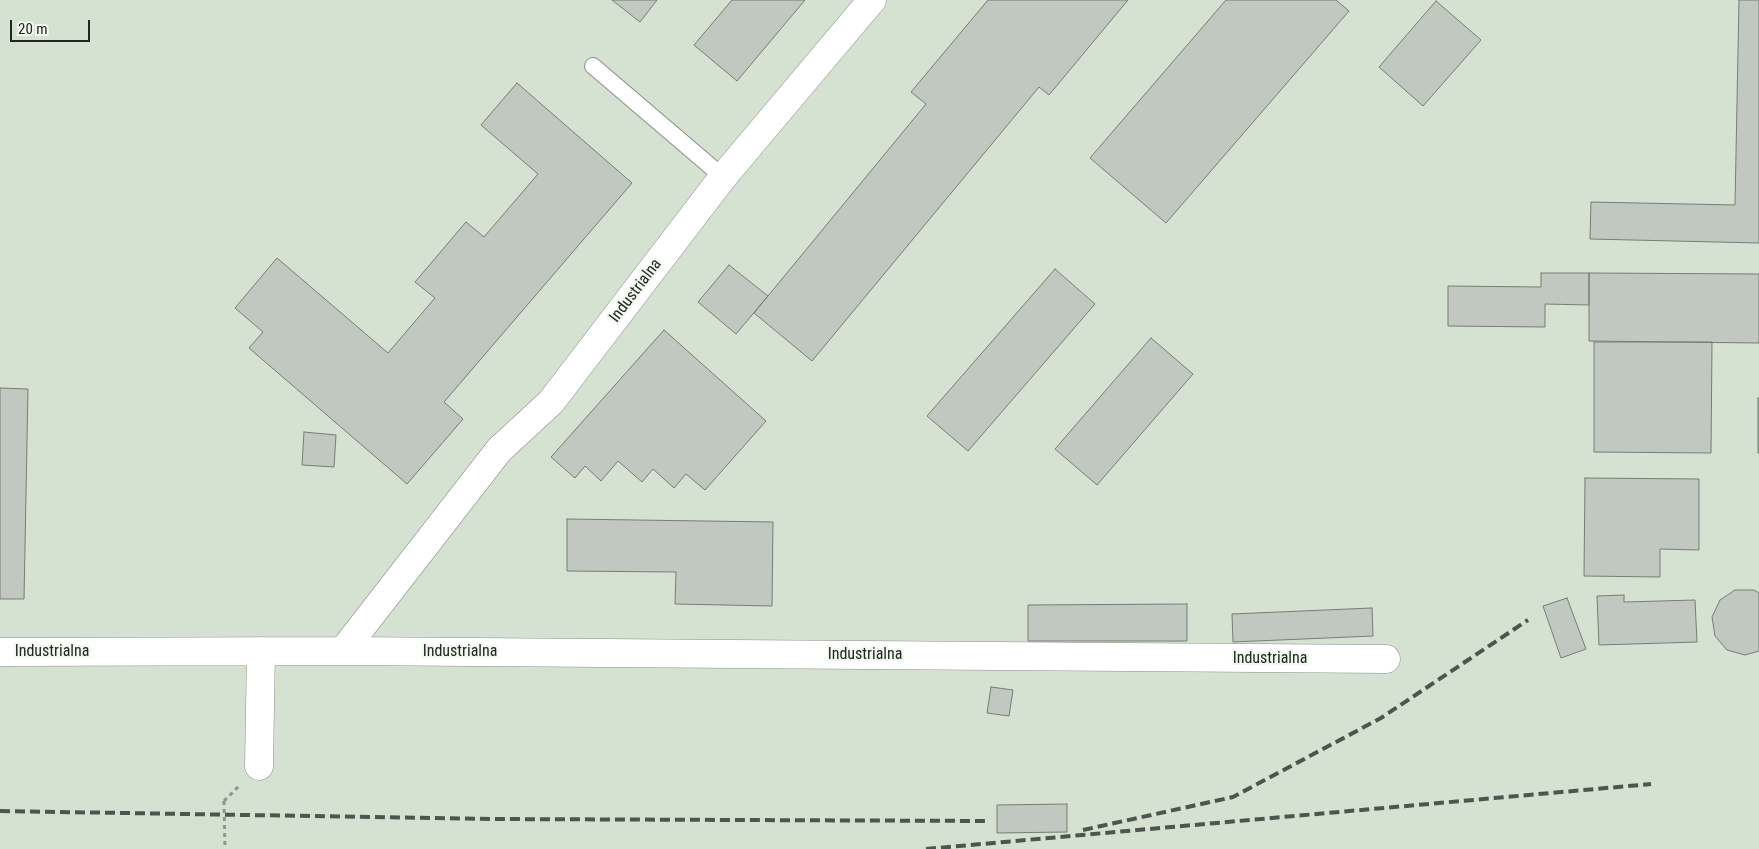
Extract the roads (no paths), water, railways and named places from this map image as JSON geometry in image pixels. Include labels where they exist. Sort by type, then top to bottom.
[{"type":"street","name":"Industrialna","points":[[343,651],[499,450],[551,402],[723,176],[872,0]]},
{"type":"street","points":[[259,766],[261,651]]},
{"type":"street","name":"Industrialna","points":[[0,652],[343,651],[1386,660]]},
{"type":"lane","points":[[593,66],[723,176]]},
{"type":"railway","points":[[1083,830],[1233,797],[1381,718],[1528,620]]},
{"type":"railway","points":[[926,849],[1651,784]]},
{"type":"railway","points":[[0,811],[494,819],[988,821]]}]
